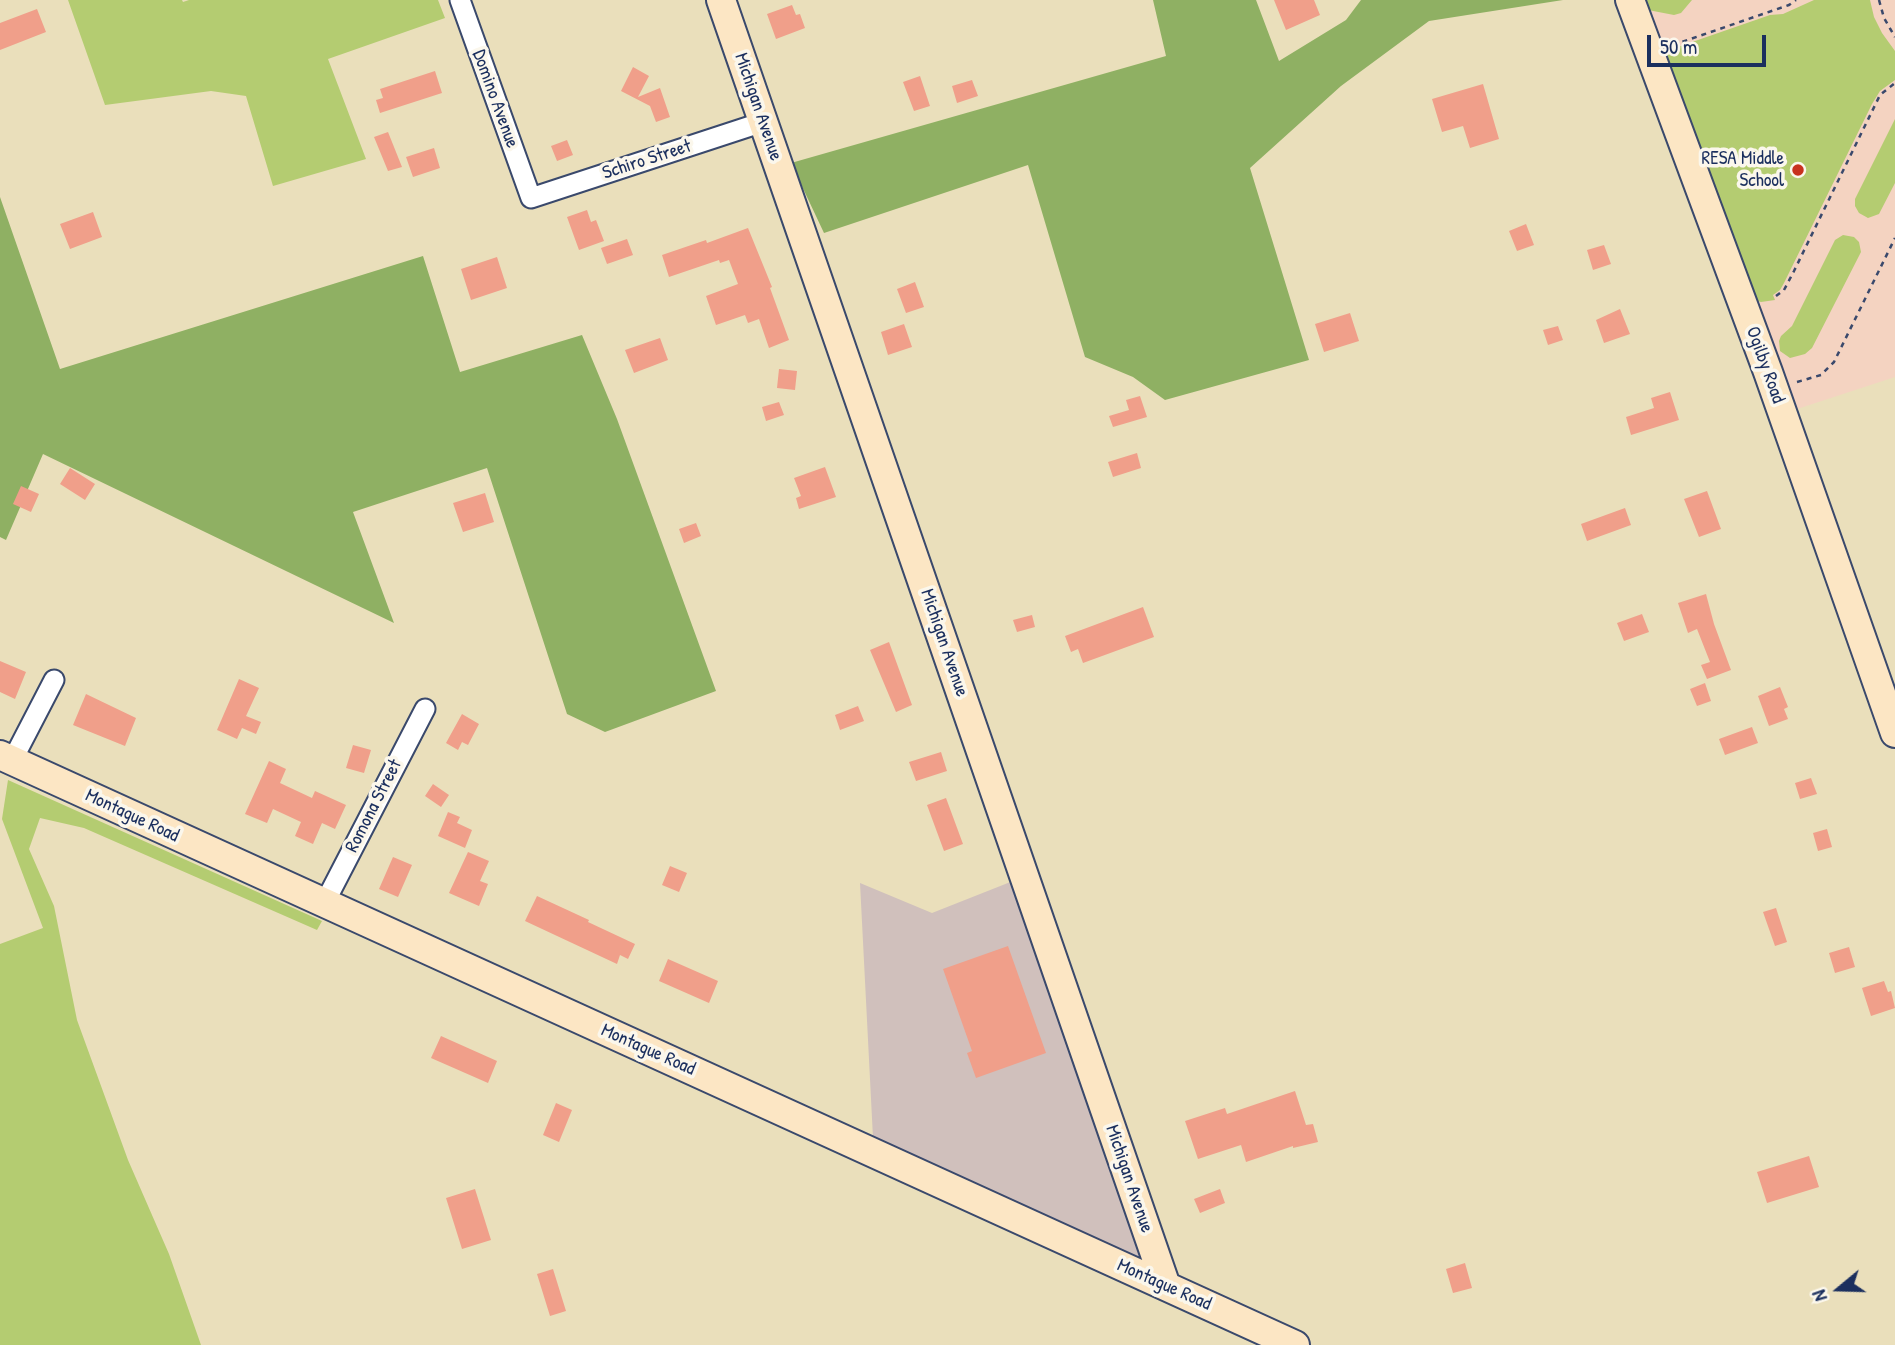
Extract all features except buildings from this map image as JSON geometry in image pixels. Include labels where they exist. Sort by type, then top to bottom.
[{"type":"street","name":"Domino Avenue","points":[[460,0],[531,198]]},
{"type":"street","name":"Michigan Avenue","points":[[721,0],[1166,1286]]},
{"type":"street","name":"Ogilby Road","points":[[1630,0],[1763,359],[1895,733]]},
{"type":"street","name":"Schiro Street","points":[[531,198],[763,122]]},
{"type":"street","points":[[6,758],[54,680]]},
{"type":"street","name":"Romona Street","points":[[324,904],[425,709]]},
{"type":"street","name":"Montague Road","points":[[6,758],[1296,1345]]},
{"type":"path","points":[[1673,45],[1789,5],[1796,0]]},
{"type":"path","points":[[1879,0],[1884,18],[1895,37]]},
{"type":"path","points":[[1776,296],[1784,290],[1794,271],[1880,95],[1895,83]]},
{"type":"path","points":[[1797,382],[1821,375],[1834,362],[1895,238]]},
{"type":"shaded area","name":"RESA Middle School","points":[[1641,0],[1895,0],[1895,377],[1791,411]]},
{"type":"shaded area","points":[[1018,879],[1152,1272],[873,1138],[860,883],[932,913]]},
{"type":"green space","points":[[68,0],[438,0],[445,18],[328,59],[366,159],[273,186],[246,96],[211,91],[105,105]]},
{"type":"green space","points":[[1153,0],[1256,0],[1279,61],[1346,20],[1361,0],[1563,0],[1429,21],[1341,86],[1250,168],[1309,360],[1165,400],[1133,377],[1085,357],[1028,165],[824,233],[791,163],[1166,56]]},
{"type":"green space","points":[[1644,0],[1692,0],[1681,13],[1674,15],[1648,10]]},
{"type":"green space","points":[[1814,0],[1870,0],[1874,17],[1895,51],[1895,80],[1880,91],[1872,104],[1784,283],[1773,295],[1775,300],[1761,302],[1754,300],[1660,55],[1669,44],[1672,49],[1770,15],[1783,14]]},
{"type":"green space","points":[[1895,119],[1895,183],[1879,214],[1868,218],[1859,213],[1855,199]]},
{"type":"green space","points":[[0,197],[60,369],[423,256],[460,372],[582,335],[617,419],[716,691],[605,732],[567,714],[487,468],[353,512],[394,623],[43,454],[6,540],[0,537]]},
{"type":"green space","points":[[1843,235],[1854,237],[1859,242],[1861,252],[1812,348],[1805,354],[1790,358],[1780,351],[1781,336],[1792,326],[1835,240]]},
{"type":"green space","points":[[8,780],[322,921],[317,930],[84,828],[40,818],[29,849],[54,906],[77,1020],[128,1160],[169,1254],[201,1345],[0,1345],[0,944],[43,928],[2,819]]},
{"type":"place","name":"RESA Middle School","points":[[1798,170]]}]
